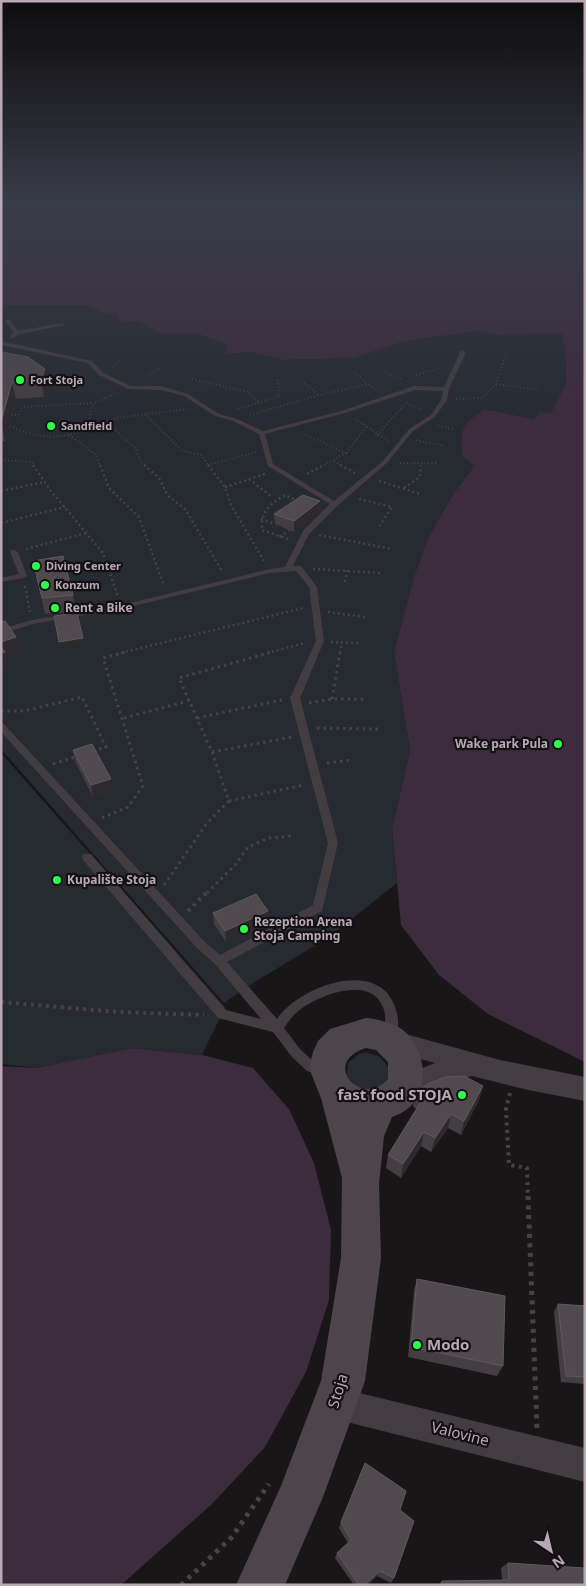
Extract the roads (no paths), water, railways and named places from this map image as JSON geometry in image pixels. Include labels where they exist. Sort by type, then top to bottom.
[{"type":"main road","points":[[366,1033],[379,1035],[391,1041],[402,1053],[407,1068],[366,1136],[360,1184],[332,1082],[328,1058],[333,1048],[342,1040],[353,1034],[366,1033]]},
{"type":"main road","points":[[332,1082],[360,1106],[390,1097]]},
{"type":"main road","name":"Stoja","points":[[260,1585],[300,1496],[343,1381],[361,1258],[360,1184]]},
{"type":"street","points":[[391,1041],[418,1045],[472,1064],[514,1075],[585,1089]]},
{"type":"street","points":[[390,1097],[425,1078],[472,1064]]},
{"type":"street","name":"Valovine","points":[[335,1403],[585,1466]]},
{"type":"lane","points":[[8,321],[17,333]]},
{"type":"lane","points":[[4,343],[17,333],[62,325]]},
{"type":"lane","points":[[4,343],[21,349],[90,362],[101,374],[130,388],[161,388],[186,395],[200,407],[216,415],[235,420],[262,433],[343,412],[414,388],[446,389]]},
{"type":"lane","points":[[293,568],[301,541],[306,533],[344,495],[385,462],[411,430],[432,416],[444,400],[446,389],[463,352]]},
{"type":"lane","points":[[262,433],[270,465],[334,504]]},
{"type":"lane","points":[[1,580],[23,576],[14,552]]},
{"type":"lane","points":[[1,632],[32,622],[121,607],[228,580],[293,568]]},
{"type":"lane","points":[[219,961],[318,908],[333,843],[314,764],[296,701],[320,640],[317,608],[313,587],[293,568]]},
{"type":"lane","points":[[1,726],[201,945],[219,961],[296,1053],[332,1082]]},
{"type":"lane","points":[[87,857],[222,1014],[277,1028]]},
{"type":"lane","points":[[277,1028],[290,1010],[323,991],[348,985],[365,986],[382,995],[389,1004],[392,1015],[391,1041]]},
{"type":"place","name":"Fort Stoja","points":[[20,380]]},
{"type":"place","name":"Sandfield","points":[[51,426]]},
{"type":"place","name":"Diving Center","points":[[36,566]]},
{"type":"place","name":"Konzum","points":[[45,585]]},
{"type":"place","name":"Rent a Bike","points":[[55,608]]},
{"type":"place","name":"Wake park Pula","points":[[558,744]]},
{"type":"place","name":"Kupalište Stoja","points":[[57,880]]},
{"type":"place","name":"Rezeption Arena Stoja Camping","points":[[244,929]]},
{"type":"place","name":"fast food STOJA","points":[[462,1095]]},
{"type":"place","name":"Modo","points":[[417,1345]]}]
